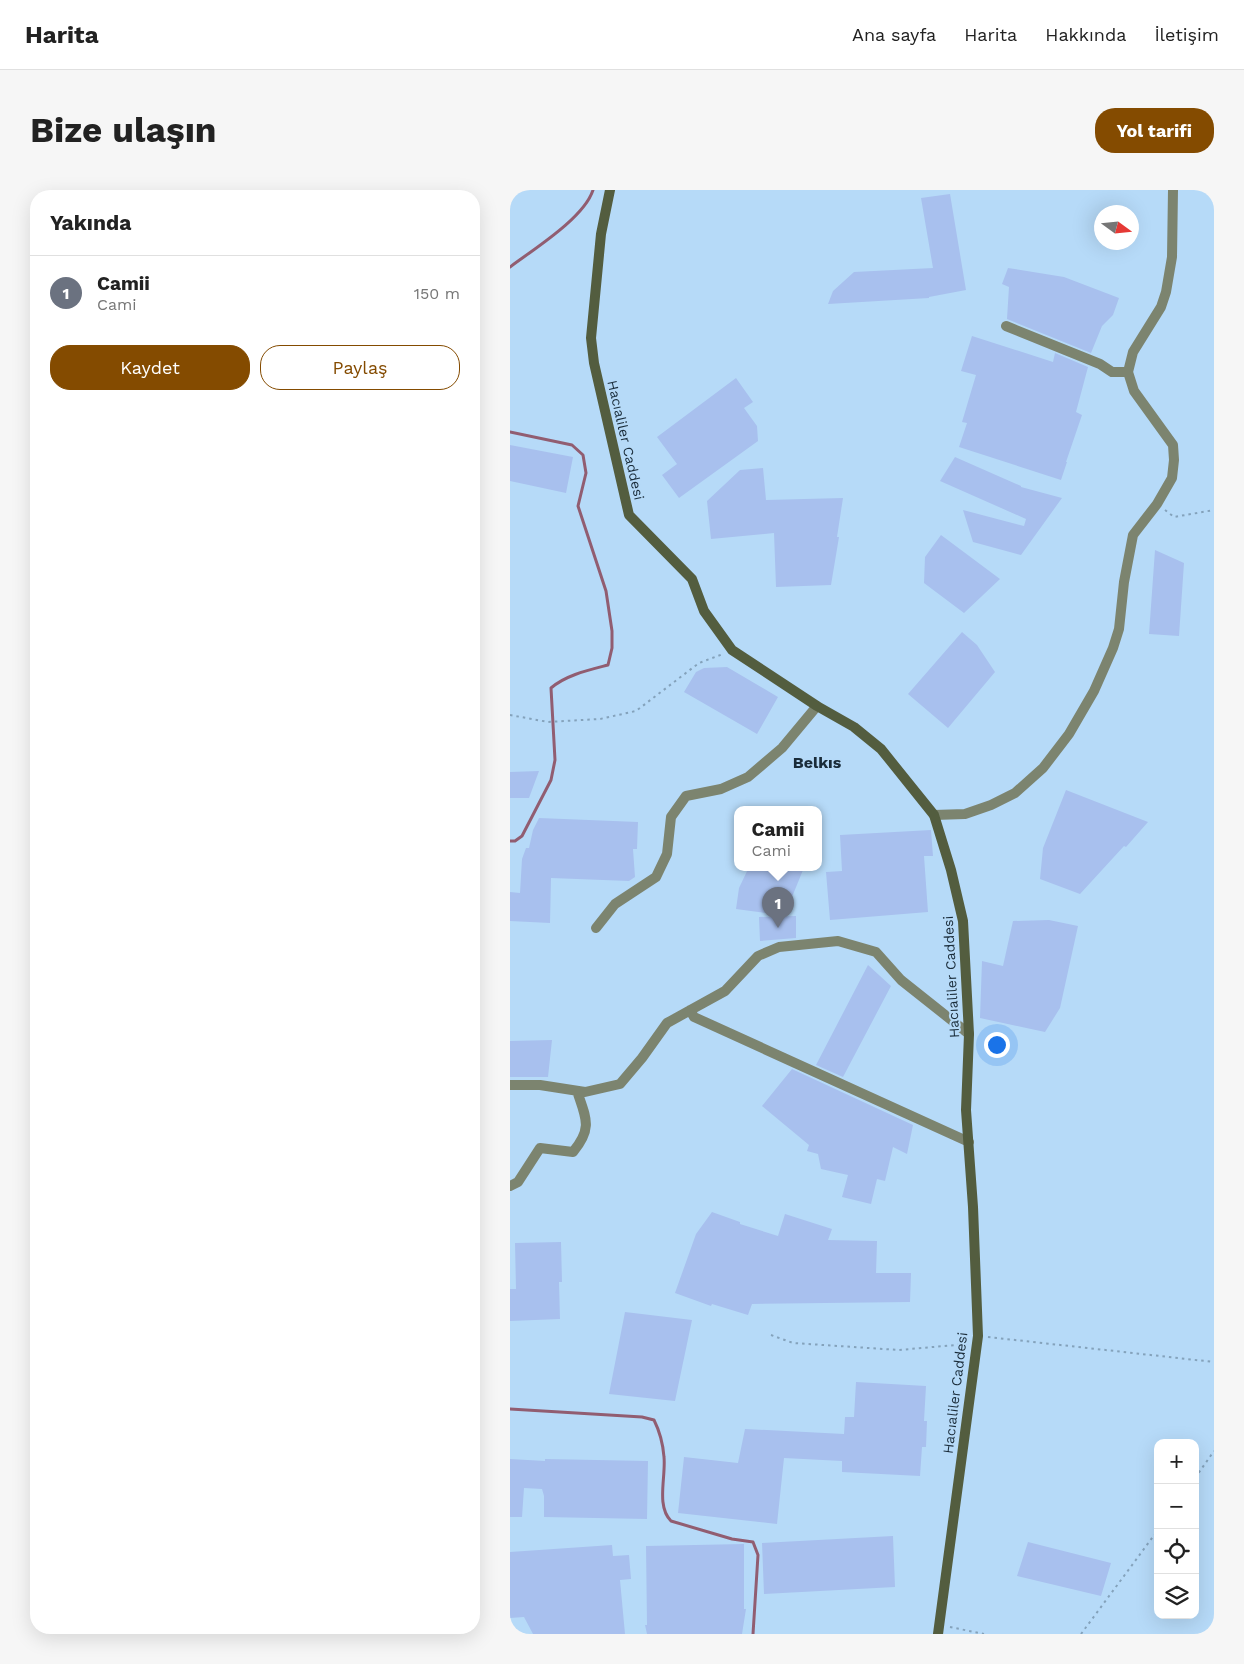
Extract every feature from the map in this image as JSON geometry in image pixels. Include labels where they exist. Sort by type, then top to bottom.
[{"type":"street","name":"Hacıaliler Caddesi","points":[[610,190],[601,234],[591,338],[594,363],[629,515],[692,579],[704,611],[732,650],[817,706],[854,727],[881,750],[934,815],[951,870],[963,921],[969,1034],[966,1110],[973,1207],[977,1340],[938,1629]]},
{"type":"street","points":[[934,815],[966,814],[992,805],[1015,793],[1043,768],[1069,734],[1094,691],[1113,648],[1120,629],[1124,582],[1133,535],[1157,504],[1172,478],[1173,445],[1134,391],[1128,372],[1134,352],[1161,307],[1166,292],[1172,257],[1173,190]]},
{"type":"street","points":[[1006,326],[1100,364],[1112,372],[1128,372]]},
{"type":"street","points":[[596,928],[615,904],[656,876],[666,854],[671,817],[686,796],[720,789],[748,777],[782,748],[817,706]]},
{"type":"street","points":[[510,1085],[540,1086],[585,1092],[620,1084],[642,1058],[667,1023],[725,992],[758,956],[779,948],[838,941],[876,952],[901,980],[969,1034]]},
{"type":"street","points":[[690,1010],[694,1017],[969,1142]]},
{"type":"street","points":[[510,1186],[518,1182],[540,1148],[573,1152],[583,1140],[587,1122],[577,1091]]},
{"type":"path","points":[[1157,504],[1174,517],[1214,510]]},
{"type":"path","points":[[510,715],[548,722],[564,722],[600,719],[636,711],[699,663],[732,650]]},
{"type":"path","points":[[771,1335],[793,1342],[899,1350],[977,1340],[1214,1362]]},
{"type":"path","points":[[1199,1472],[1214,1451]]},
{"type":"path","points":[[1081,1634],[1154,1535]]},
{"type":"path","points":[[938,1629],[984,1634]]},
{"type":"building","points":[[950,194],[966,290],[929,298],[828,304],[833,291],[854,272],[933,268],[921,198]]},
{"type":"building","points":[[1008,268],[1064,277],[1119,298],[1113,315],[1102,326],[1091,353],[1007,319],[1009,287],[1002,284]]},
{"type":"building","points":[[972,336],[1053,362],[1055,353],[1088,367],[1076,412],[1082,415],[1061,480],[959,447],[967,423],[962,422],[976,375],[961,371]]},
{"type":"building","points":[[736,378],[753,402],[744,408],[757,426],[758,441],[679,498],[662,475],[677,464],[657,437]]},
{"type":"building","points":[[510,445],[573,457],[566,493],[510,481]]},
{"type":"building","points":[[955,457],[1021,487],[1062,498],[1021,555],[973,542],[963,510],[1024,526],[1026,519],[940,481]]},
{"type":"building","points":[[763,468],[766,500],[843,498],[831,585],[776,587],[774,533],[711,539],[707,501],[740,470]]},
{"type":"building","points":[[941,535],[1000,579],[964,613],[924,583],[925,557]]},
{"type":"building","points":[[1155,550],[1184,563],[1179,636],[1149,634]]},
{"type":"building","points":[[962,632],[977,645],[995,672],[948,728],[908,694]]},
{"type":"building","points":[[727,667],[778,697],[757,734],[684,692],[696,672],[704,668]]},
{"type":"building","points":[[539,771],[529,798],[510,798],[510,772]]},
{"type":"building","points":[[1066,790],[1148,822],[1080,894],[1040,879],[1043,848]]},
{"type":"building","points":[[539,818],[638,822],[637,849],[633,849],[635,877],[629,881],[551,878],[550,923],[510,921],[510,892],[520,893],[522,859],[526,848],[529,848],[533,830]]},
{"type":"building","points":[[931,830],[933,856],[924,856],[928,912],[830,920],[826,872],[842,871],[840,835]]},
{"type":"building","points":[[747,871],[803,871],[792,897],[768,895],[766,913],[736,909],[739,888]]},
{"type":"building","points":[[796,916],[796,938],[760,941],[759,917]]},
{"type":"building","points":[[1049,920],[1078,926],[1060,1008],[1045,1032],[980,1018],[982,961],[1003,966],[1013,921]]},
{"type":"building","points":[[868,965],[891,986],[843,1077],[816,1065]]},
{"type":"building","points":[[552,1040],[548,1077],[510,1077],[510,1041]]},
{"type":"building","points":[[792,1069],[913,1125],[907,1154],[893,1147],[885,1181],[877,1179],[871,1204],[842,1197],[848,1175],[821,1169],[818,1154],[807,1151],[809,1145],[762,1106]]},
{"type":"building","points":[[712,1212],[740,1222],[740,1224],[778,1236],[785,1214],[832,1229],[828,1240],[877,1241],[876,1273],[911,1273],[910,1302],[752,1304],[748,1315],[712,1304],[711,1306],[675,1293],[696,1234]]},
{"type":"building","points":[[561,1242],[562,1282],[559,1282],[560,1319],[510,1321],[510,1289],[516,1289],[515,1243]]},
{"type":"building","points":[[625,1312],[692,1320],[675,1401],[609,1394]]},
{"type":"building","points":[[856,1382],[926,1386],[924,1421],[927,1421],[926,1447],[922,1447],[920,1476],[842,1472],[842,1461],[784,1458],[777,1524],[678,1513],[684,1457],[738,1463],[745,1429],[844,1434],[845,1417],[854,1417]]},
{"type":"building","points":[[510,1459],[648,1461],[647,1519],[544,1517],[542,1489],[524,1488],[522,1517],[510,1517]]},
{"type":"building","points":[[893,1536],[895,1587],[764,1594],[762,1543]]},
{"type":"building","points":[[1028,1542],[1111,1563],[1101,1596],[1017,1576]]},
{"type":"building","points":[[744,1544],[744,1609],[746,1609],[742,1634],[647,1634],[645,1625],[647,1625],[646,1546]]},
{"type":"building","points":[[612,1545],[613,1556],[629,1555],[631,1579],[620,1580],[625,1634],[533,1634],[524,1617],[510,1618],[510,1552]]},
{"type":"waterway","points":[[510,267],[569,222],[588,201],[593,190]]},
{"type":"waterway","points":[[510,432],[572,445],[583,455],[586,473],[578,506],[606,591],[612,631],[612,648],[608,665],[571,676],[551,688],[555,760],[551,780],[522,836],[515,841],[510,841]]},
{"type":"waterway","points":[[510,1409],[642,1417],[654,1420],[660,1434],[664,1452],[663,1499],[666,1515],[671,1521],[732,1539],[753,1542],[758,1555],[753,1634]]},
{"type":"place","name":"Camii","points":[[778,928]]},
{"type":"district","name":"Belkıs","points":[[817,762]]}]
